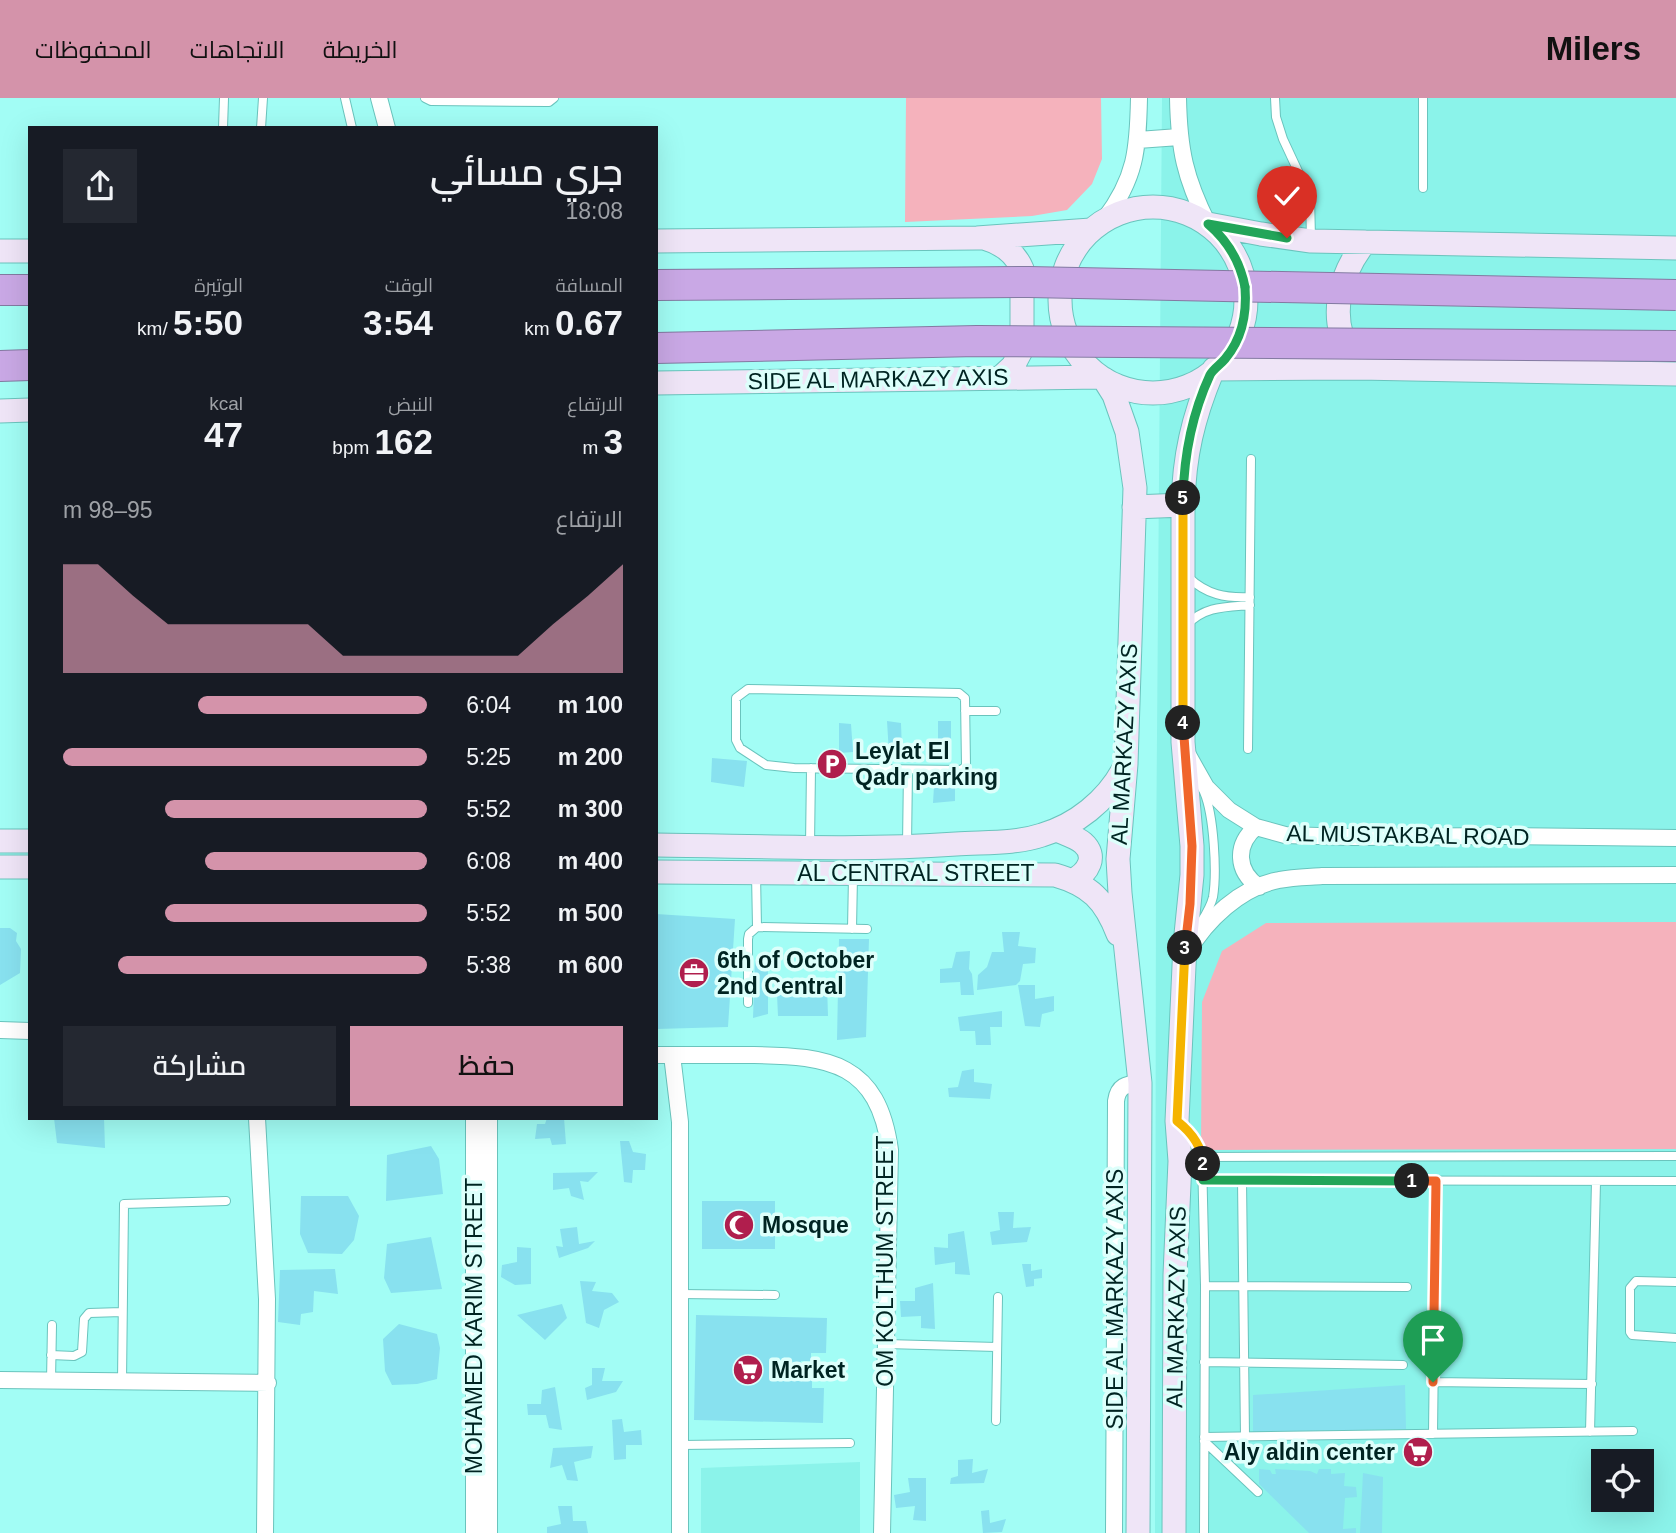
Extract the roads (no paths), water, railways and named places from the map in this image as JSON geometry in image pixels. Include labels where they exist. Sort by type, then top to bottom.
[{"type":"highway","points":[[658,285],[1029,282],[1676,295]]},
{"type":"highway","points":[[0,290],[28,290]]},
{"type":"highway","points":[[658,348],[977,341],[1676,346]]},
{"type":"highway","points":[[0,366],[28,365]]},
{"type":"main road","points":[[658,242],[984,238],[1098,225],[1132,209],[1163,207],[1185,212],[1208,224],[1219,234],[1237,258],[1242,273],[1246,303],[1240,332],[1225,359],[1213,371],[1183,388],[1159,393],[1135,391],[1102,378],[1087,366],[1068,339],[1060,306],[1060,289],[1070,257],[1098,225]]},
{"type":"main road","points":[[1208,224],[1311,241],[1676,248]]},
{"type":"main road","points":[[984,238],[1003,245],[1019,261],[1022,269],[1022,349],[1013,366],[1000,378]]},
{"type":"main road","points":[[1359,368],[1347,349],[1340,327],[1338,304],[1342,281],[1351,260],[1365,242]]},
{"type":"main road","points":[[0,251],[28,251]]},
{"type":"main road","points":[[1213,371],[1359,368],[1676,374]]},
{"type":"main road","name":"AL MARKAZY AXIS","points":[[1174,1533],[1175,1275],[1180,1161],[1177,1121],[1192,846],[1183,742],[1184,471],[1189,437],[1213,371]]},
{"type":"main road","name":"AL MARKAZY AXIS","points":[[1102,378],[1114,395],[1127,432],[1134,469],[1126,764],[1118,859],[1140,1083],[1138,1533]]},
{"type":"main road","name":"SIDE AL MARKAZY AXIS","points":[[658,383],[1102,378]]},
{"type":"main road","points":[[0,411],[28,410]]},
{"type":"main road","points":[[1134,507],[1183,505]]},
{"type":"main road","name":"AL CENTRAL STREET","points":[[658,845],[907,848],[1027,839],[1057,830],[1097,803],[1126,764]]},
{"type":"main road","points":[[1057,830],[1082,842],[1089,851],[1088,869],[1073,880]]},
{"type":"main road","points":[[0,841],[28,841]]},
{"type":"main road","points":[[0,867],[28,867]]},
{"type":"main road","name":"AL CENTRAL STREET","points":[[658,872],[1055,875],[1073,880],[1100,899],[1110,912],[1128,961]]},
{"type":"street","points":[[379,98],[386,126]]},
{"type":"street","points":[[1098,225],[1119,200],[1130,177],[1138,140],[1139,98]]},
{"type":"street","points":[[1178,98],[1179,137],[1188,181],[1208,224]]},
{"type":"street","points":[[1138,140],[1179,137]]},
{"type":"street","name":"AL MUSTAKBAL ROAD","points":[[1183,742],[1196,773],[1229,810],[1256,827],[1285,835],[1676,838]]},
{"type":"street","points":[[1256,827],[1245,838],[1240,862],[1247,877],[1259,887]]},
{"type":"street","name":"AL MUSTAKBAL ROAD","points":[[1185,951],[1211,921],[1235,901],[1277,880],[1322,876],[1676,875]]},
{"type":"street","points":[[0,1030],[28,1031]]},
{"type":"street","points":[[664,1055],[680,1122],[680,1533]]},
{"type":"street","name":"OM KOLTHUM STREET","points":[[664,1055],[813,1057],[838,1065],[860,1080],[877,1101],[887,1126],[890,1150],[882,1533]]},
{"type":"street","name":"SIDE AL MARKAZY AXIS","points":[[1114,1533],[1116,1101],[1120,1088],[1126,1084],[1140,1083]]},
{"type":"street","points":[[257,1120],[267,1298],[265,1533]]},
{"type":"street","name":"MOHAMED KARIM STREET","points":[[474,1120],[474,1533]]},
{"type":"street","name":"MOHAMED KARIM STREET","points":[[489,1120],[489,1533]]},
{"type":"street","points":[[0,1380],[268,1383]]},
{"type":"lane","points":[[223,126],[224,98]]},
{"type":"lane","points":[[261,126],[263,98]]},
{"type":"lane","points":[[345,98],[352,126]]},
{"type":"lane","points":[[425,98],[431,101],[549,102],[554,98]]},
{"type":"lane","points":[[1275,98],[1276,117],[1310,197],[1311,241]]},
{"type":"lane","points":[[1423,98],[1423,188]]},
{"type":"lane","points":[[1248,749],[1251,459]]},
{"type":"lane","points":[[1183,571],[1208,592],[1250,601]]},
{"type":"lane","points":[[1183,630],[1206,610],[1250,601]]},
{"type":"lane","points":[[748,689],[959,693],[965,698],[964,769],[811,768],[766,765],[740,748],[736,740],[738,694],[748,689]]},
{"type":"lane","points":[[965,711],[996,711]]},
{"type":"lane","points":[[810,846],[811,768]]},
{"type":"lane","points":[[907,848],[908,770]]},
{"type":"lane","points":[[748,1003],[748,939],[757,927],[756,872]]},
{"type":"lane","points":[[852,929],[853,873]]},
{"type":"lane","points":[[757,927],[867,929]]},
{"type":"lane","points":[[1177,1121],[1193,1137],[1202,1157],[1205,1286],[1204,1533]]},
{"type":"lane","points":[[1202,1157],[1676,1156]]},
{"type":"lane","points":[[1203,1180],[1676,1181]]},
{"type":"lane","points":[[1242,1180],[1245,1436]]},
{"type":"lane","points":[[1433,1434],[1436,1181]]},
{"type":"lane","points":[[1590,1432],[1596,1182]]},
{"type":"lane","points":[[122,1381],[124,1204],[226,1201]]},
{"type":"lane","points":[[1676,1282],[1636,1282],[1630,1288],[1632,1335],[1676,1338]]},
{"type":"lane","points":[[1205,1286],[1407,1287]]},
{"type":"lane","points":[[680,1294],[775,1295]]},
{"type":"lane","points":[[996,1420],[998,1297]]},
{"type":"lane","points":[[51,1355],[74,1356],[82,1352],[84,1319],[89,1313],[122,1312]]},
{"type":"lane","points":[[51,1381],[52,1325]]},
{"type":"lane","points":[[886,1344],[997,1347]]},
{"type":"lane","points":[[1204,1362],[1403,1365]]},
{"type":"lane","points":[[1433,1382],[1592,1384]]},
{"type":"lane","points":[[1204,1439],[1245,1436],[1633,1431]]},
{"type":"lane","points":[[1204,1439],[1258,1492]]},
{"type":"lane","points":[[680,1445],[850,1443]]},
{"type":"place","name":"Leylat El Qadr parking","points":[[832,764]]},
{"type":"place","name":"6th of October 2nd Central","points":[[694,973]]},
{"type":"place","name":"Mosque","points":[[739,1225]]},
{"type":"place","name":"Market","points":[[748,1370]]},
{"type":"place","name":"Aly aldin center","points":[[1418,1452]]}]
